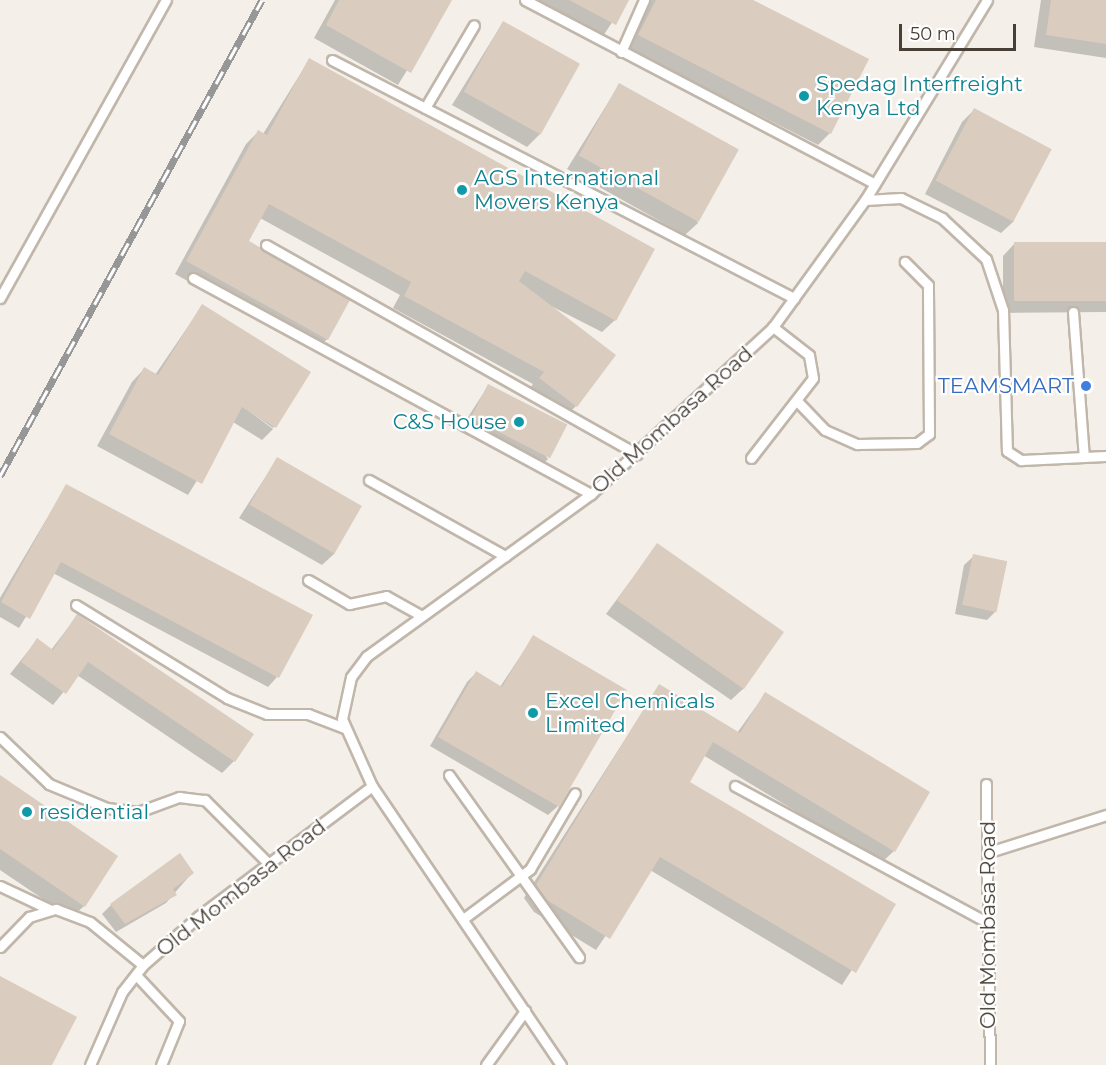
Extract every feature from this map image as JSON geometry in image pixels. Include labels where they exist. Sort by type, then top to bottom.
[{"type":"lane","points":[[0,298],[166,0]]},
{"type":"lane","points":[[525,0],[876,184]]},
{"type":"lane","points":[[621,52],[644,0]]},
{"type":"lane","name":"Old Mombasa Road","points":[[561,1065],[372,786],[345,728],[344,699],[351,677],[367,656],[591,495],[773,327],[876,184],[987,0]]},
{"type":"lane","points":[[425,108],[474,25]]},
{"type":"lane","points":[[332,60],[794,298]]},
{"type":"lane","points":[[865,200],[901,198],[942,218],[986,259],[1003,310],[1007,451],[1021,460],[1106,456]]},
{"type":"lane","points":[[266,246],[637,454]]},
{"type":"lane","points":[[797,401],[825,430],[857,444],[917,443],[929,434],[928,285],[905,262]]},
{"type":"lane","points":[[193,278],[591,495]]},
{"type":"lane","points":[[1073,312],[1084,457]]},
{"type":"lane","points":[[751,458],[813,378],[813,362],[773,327]]},
{"type":"lane","points":[[369,480],[506,556]]},
{"type":"lane","points":[[308,580],[349,604],[386,596],[422,616]]},
{"type":"lane","points":[[76,605],[228,698],[267,714],[308,714],[345,728]]},
{"type":"lane","points":[[0,736],[49,784],[106,808],[138,812],[179,797],[205,800],[268,863]]},
{"type":"lane","points":[[449,775],[579,957]]},
{"type":"lane","name":"Old Mombasa Road","points":[[986,784],[989,852],[990,1065]]},
{"type":"lane","name":"Old Mombasa Road","points":[[90,1065],[111,1014],[143,965],[268,863],[372,786]]},
{"type":"lane","points":[[735,786],[988,923]]},
{"type":"lane","points":[[463,919],[522,877],[575,793]]},
{"type":"lane","points":[[989,852],[1106,815]]},
{"type":"lane","points":[[0,886],[51,910],[90,922],[143,965]]},
{"type":"lane","points":[[0,947],[29,917],[51,910]]},
{"type":"lane","points":[[136,975],[179,1021],[161,1065]]},
{"type":"lane","points":[[486,1065],[525,1011]]},
{"type":"building","points":[[339,0],[452,0],[411,73],[326,25]]},
{"type":"building","points":[[569,0],[629,0],[616,25]]},
{"type":"building","name":"Spedag Interfreight Kenya Ltd","points":[[656,0],[753,0],[869,59],[831,134],[638,35]]},
{"type":"building","points":[[1051,0],[1106,0],[1106,44],[1046,35]]},
{"type":"building","points":[[503,21],[580,64],[541,135],[464,92]]},
{"type":"building","points":[[309,58],[655,249],[616,321],[525,271],[519,281],[616,355],[577,407],[539,378],[544,372],[404,296],[411,282],[269,204],[249,241],[350,300],[328,340],[186,261],[258,130],[267,135]]},
{"type":"building","points":[[619,83],[739,149],[699,222],[579,156]]},
{"type":"building","points":[[974,108],[1052,149],[1013,222],[936,180]]},
{"type":"building","points":[[1014,242],[1106,242],[1106,301],[1014,301]]},
{"type":"building","points":[[202,304],[311,372],[276,428],[242,407],[202,484],[109,434],[144,367],[158,375]]},
{"type":"building","name":"C&S House","points":[[488,384],[567,424],[550,458],[471,418]]},
{"type":"building","points":[[277,457],[362,506],[334,554],[250,505]]},
{"type":"building","points":[[66,484],[313,615],[279,678],[61,562],[30,619],[1,602]]},
{"type":"building","points":[[657,543],[784,632],[744,689],[617,600]]},
{"type":"building","points":[[973,554],[1007,561],[996,612],[962,605]]},
{"type":"building","points":[[77,614],[254,734],[235,762],[88,662],[66,694],[21,662],[37,638],[53,650]]},
{"type":"building","name":"Excel Chemicals Limited","points":[[533,635],[627,690],[559,807],[438,737],[476,671],[502,687]]},
{"type":"building","points":[[659,684],[740,733],[765,692],[930,792],[895,852],[713,742],[690,782],[896,904],[856,973],[660,857],[610,939],[547,900],[536,885]]},
{"type":"building","name":"residential","points":[[0,775],[118,856],[85,907],[0,849]]},
{"type":"building","points":[[180,853],[194,873],[173,889],[177,895],[125,924],[110,904]]},
{"type":"building","points":[[0,976],[77,1017],[52,1065],[0,1065]]},
{"type":"railway","points":[[0,476],[262,0]]},
{"type":"place","name":"Spedag Interfreight Kenya Ltd","points":[[804,96]]},
{"type":"place","name":"AGS International Movers Kenya","points":[[462,190]]},
{"type":"place","name":"TEAMSMART","points":[[1086,386]]},
{"type":"place","name":"C&S House","points":[[519,422]]},
{"type":"place","name":"Excel Chemicals Limited","points":[[533,713]]},
{"type":"place","name":"residential","points":[[27,812]]}]
